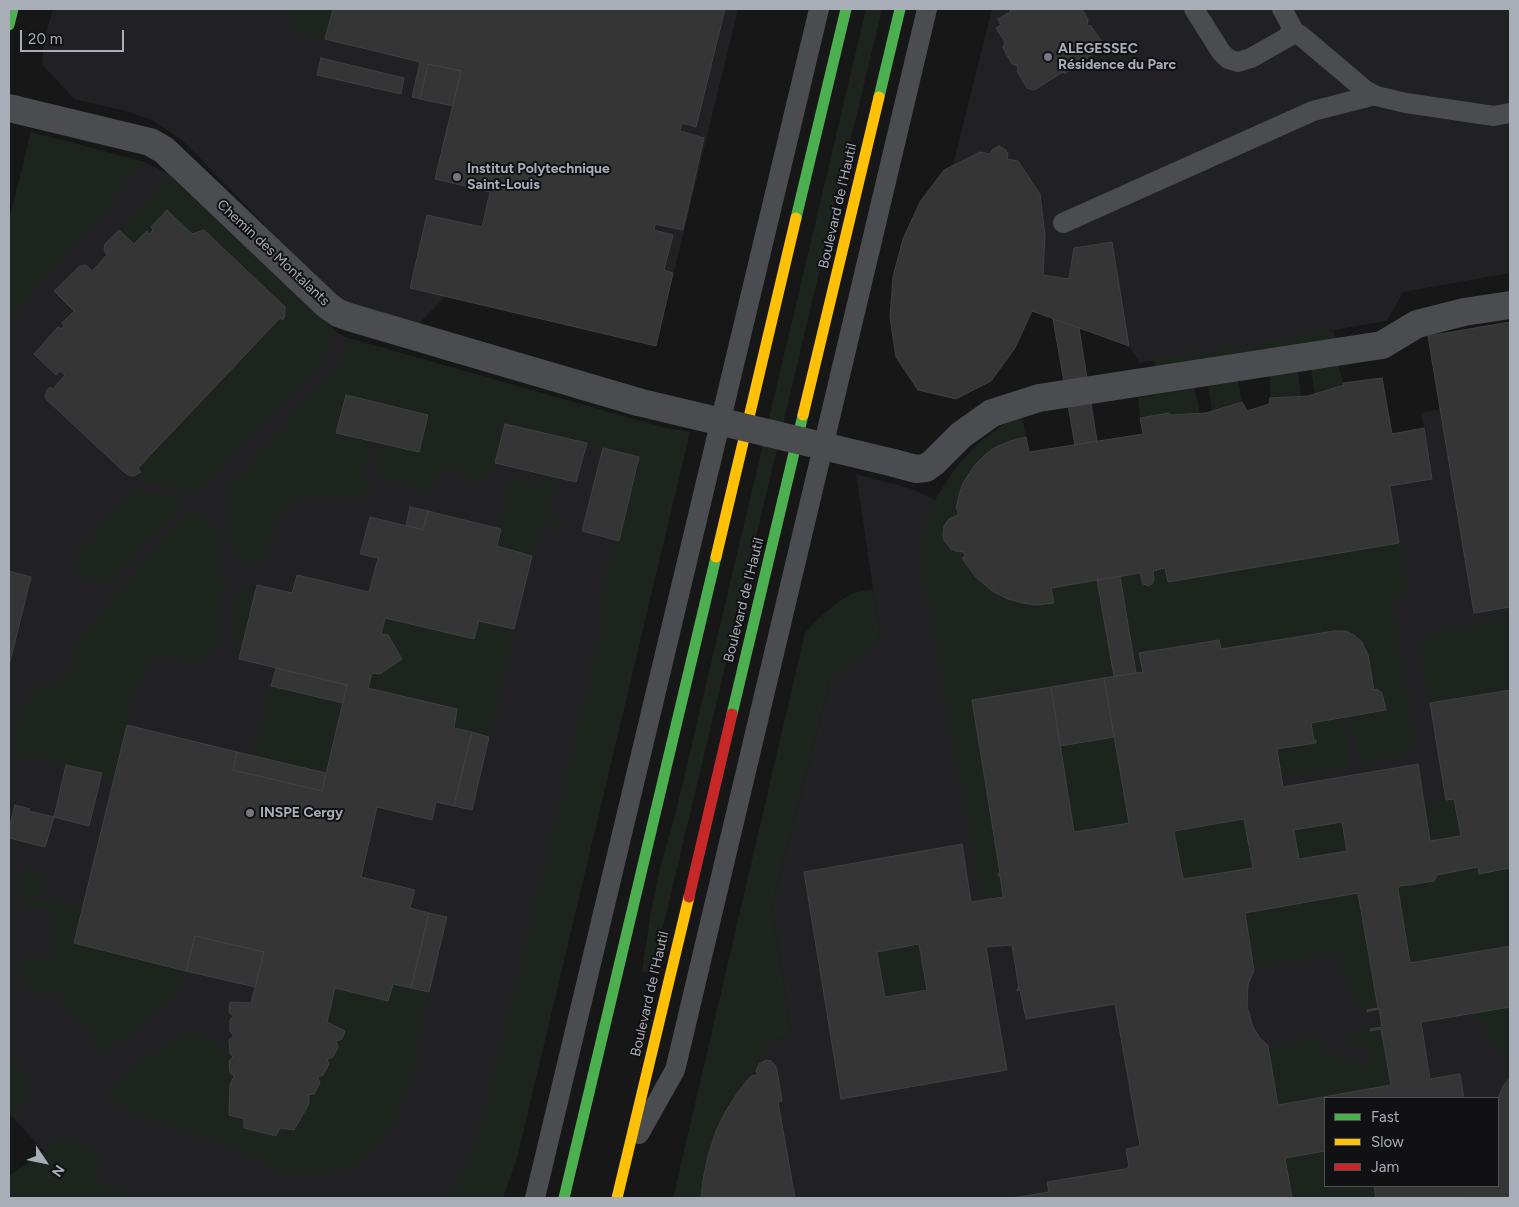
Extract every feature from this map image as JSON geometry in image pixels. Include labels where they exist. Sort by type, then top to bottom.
[{"type":"main road","points":[[9,25],[12,9]]},
{"type":"main road","points":[[564,1198],[846,9]]},
{"type":"main road","name":"Boulevard de l'Hautil","points":[[617,1198],[900,9]]},
{"type":"street","name":"Chemin des Montalants","points":[[9,108],[150,142],[164,150],[327,305],[338,313],[638,402],[916,469],[926,468],[961,435],[992,413],[1039,398],[1382,345],[1417,324],[1464,312],[1510,305]]},
{"type":"lane","points":[[535,1198],[819,9]]},
{"type":"lane","points":[[628,1153],[675,1070],[928,9]]},
{"type":"lane","points":[[1194,9],[1221,52],[1228,59],[1238,62],[1251,58],[1288,36],[1292,31],[1292,26],[1282,9]]},
{"type":"lane","points":[[1292,31],[1300,35],[1364,90],[1375,95],[1406,103],[1494,116],[1510,113]]},
{"type":"lane","points":[[1063,224],[1313,111],[1375,95]]},
{"type":"shaded area","name":"Institut Polytechnique Saint-Louis","points":[[53,9],[738,9],[656,346],[446,296],[415,327],[358,307],[338,296],[312,273],[185,143],[172,133],[152,120],[126,111],[74,99],[42,64],[44,41]]},
{"type":"shaded area","points":[[295,9],[333,9],[325,39],[289,30]]},
{"type":"shaded area","points":[[866,9],[882,9],[652,973],[642,972],[651,911],[660,869],[677,807]]},
{"type":"shaded area","points":[[992,9],[1510,9],[1510,273],[1403,292],[1387,321],[1140,363],[1129,346],[1032,311],[1015,348],[991,381],[956,399],[918,390],[896,357],[890,317],[893,277],[903,239],[920,202],[944,170],[953,165]]},
{"type":"shaded area","points":[[31,132],[145,162],[167,173],[335,332],[351,339],[662,427],[498,1112],[462,1198],[73,1198],[45,1153],[9,1113],[9,221]]},
{"type":"shaded area","points":[[31,132],[145,162],[9,321],[9,221]]},
{"type":"shaded area","points":[[170,177],[338,333],[322,361],[197,493],[186,493],[148,481],[137,475],[141,472],[138,468],[280,318],[283,320],[285,307],[204,231],[192,234],[167,211],[134,244],[119,230]]},
{"type":"shaded area","points":[[1510,322],[1510,1197],[701,1198],[708,1156],[716,1131],[727,1109],[751,1076],[758,1075],[757,1068],[763,1061],[763,1050],[775,1040],[791,1035],[772,905],[831,677],[864,655],[880,635],[856,474],[909,488],[956,509],[963,483],[974,466],[996,447],[1026,437],[1029,452],[1142,434],[1140,418],[1169,413],[1170,415],[1206,413],[1242,402],[1247,411],[1269,404],[1270,398],[1308,396],[1344,385],[1343,383],[1382,378],[1392,433],[1424,428],[1421,413],[1440,409],[1428,336]]},
{"type":"shaded area","points":[[1334,330],[1336,342],[1156,371],[1154,360]]},
{"type":"shaded area","points":[[352,339],[662,427],[690,432],[517,1158],[503,1198],[445,1198],[472,1152],[485,1113],[604,622],[600,607],[616,540],[619,541],[639,457],[505,424],[492,475],[479,478],[471,485],[466,474],[458,468],[448,467],[441,471],[434,481],[431,492],[400,485],[376,474],[377,462],[383,444],[419,452],[428,415],[346,395],[337,433],[371,441],[365,471],[367,492],[362,498],[306,497],[285,506],[272,530],[264,561],[237,566],[231,548],[226,513],[228,493],[235,480],[337,370]]},
{"type":"shaded area","points":[[1338,365],[1344,385],[1315,394],[1311,370]]},
{"type":"shaded area","points":[[1298,372],[1301,396],[1270,398],[1270,376]]},
{"type":"shaded area","points":[[1238,381],[1242,402],[1212,411],[1208,386]]},
{"type":"shaded area","points":[[1195,388],[1200,414],[1170,415],[1169,413],[1140,418],[1138,398]]},
{"type":"shaded area","points":[[1022,416],[1026,437],[996,447],[974,466],[963,483],[956,509],[958,510],[958,515],[949,519],[944,540],[951,549],[964,552],[965,557],[963,558],[966,564],[985,586],[1008,599],[1037,605],[1054,603],[1051,588],[1140,573],[1143,584],[1149,586],[1153,583],[1153,571],[1165,568],[1168,582],[1399,543],[1408,598],[1392,601],[1415,747],[1413,751],[1405,756],[1365,763],[1358,760],[1349,716],[1386,710],[1383,693],[1377,689],[1374,690],[1365,647],[1355,635],[1346,631],[1334,631],[1221,649],[1218,640],[1140,653],[1143,672],[972,700],[1000,873],[998,876],[1000,875],[1003,897],[982,900],[925,589],[922,555],[927,524],[937,496],[957,466],[978,443],[1004,424]]},
{"type":"shaded area","points":[[540,474],[556,477],[548,511],[565,525],[564,531],[542,526],[532,556],[497,546],[511,494],[510,487],[502,481],[503,478],[537,486]]},
{"type":"shaded area","points":[[137,491],[188,499],[112,582],[80,577],[77,573],[76,564],[78,556],[132,494]]},
{"type":"shaded area","points":[[192,513],[204,515],[218,538],[222,579],[220,637],[216,648],[214,650],[204,649],[200,664],[166,653],[151,659],[131,704],[113,782],[100,780],[101,773],[12,752],[19,717],[27,700],[41,686],[61,681],[70,675],[74,668],[78,642],[83,634],[175,527]]},
{"type":"shaded area","points":[[236,587],[256,589],[239,659],[233,646],[234,590]]},
{"type":"shaded area","points":[[873,589],[880,635],[864,655],[831,677],[772,905],[791,1035],[775,1040],[763,1050],[763,1061],[757,1068],[758,1075],[751,1076],[727,1109],[716,1131],[708,1156],[701,1198],[673,1198],[805,633],[837,603],[853,593]]},
{"type":"shaded area","points":[[385,618],[474,639],[479,621],[514,629],[489,737],[454,728],[457,709],[368,688],[372,673],[380,674],[402,659],[388,635],[381,634]]},
{"type":"shaded area","points":[[1510,619],[1510,690],[1430,703],[1419,636]]},
{"type":"shaded area","points":[[271,686],[343,703],[326,773],[253,756]]},
{"type":"shaded area","points":[[1342,718],[1350,763],[1348,766],[1281,777],[1277,749],[1316,743],[1311,723]]},
{"type":"shaded area","points":[[1114,737],[1129,823],[1074,832],[1060,746]]},
{"type":"shaded area","points":[[1454,799],[1461,836],[1430,841],[1424,804]]},
{"type":"shaded area","points":[[1244,819],[1253,868],[1183,879],[1174,831]]},
{"type":"shaded area","points":[[1342,822],[1347,851],[1299,859],[1294,830]]},
{"type":"shaded area","points":[[1478,867],[1479,873],[1510,868],[1510,946],[1410,963],[1399,886],[1434,881],[1437,875]]},
{"type":"shaded area","points":[[24,871],[44,875],[39,898],[82,907],[74,943],[186,971],[180,994],[112,1047],[99,1050],[85,1026],[57,991],[26,989],[22,978],[23,968],[27,959],[55,964],[50,908],[29,912],[20,878]]},
{"type":"shaded area","points":[[1358,893],[1378,1008],[1355,1011],[1349,969],[1340,970],[1337,954],[1254,967],[1245,913]]},
{"type":"shaded area","points":[[919,944],[927,990],[885,997],[877,952]]},
{"type":"shaded area","points":[[393,984],[429,992],[415,1051],[417,1057],[409,1090],[393,1121],[373,1150],[355,1165],[340,1170],[310,1175],[281,1173],[266,1167],[259,1159],[128,1111],[113,1100],[112,1091],[124,1075],[184,1033],[197,1032],[206,1034],[216,1040],[219,1049],[230,1049],[233,1057],[229,1061],[230,1073],[234,1076],[230,1085],[229,1115],[244,1119],[244,1128],[276,1135],[280,1128],[294,1130],[309,1104],[309,1095],[314,1094],[318,1077],[323,1075],[329,1064],[327,1059],[338,1047],[336,1041],[342,1039],[345,1031],[327,1022],[335,988],[388,1001]]},
{"type":"shaded area","points":[[1510,1007],[1510,1065],[1488,1031],[1470,1014]]},
{"type":"shaded area","points":[[1381,1029],[1391,1085],[1278,1105],[1268,1048],[1318,1039],[1324,1054],[1341,1054],[1350,1063],[1356,1066],[1362,1065],[1368,1058],[1369,1053],[1362,1046],[1354,1047],[1344,1035]]},
{"type":"shaded area","points":[[9,1054],[25,1076],[30,1086],[30,1094],[9,1117]]},
{"type":"shaded area","points":[[61,1140],[73,1140],[99,1156],[103,1160],[92,1176],[134,1198],[9,1198],[9,1176]]},
{"type":"shaded area","points":[[1324,1151],[1324,1187],[1374,1187],[1376,1198],[1292,1198],[1285,1158]]},
{"type":"building","points":[[333,9],[725,9],[696,127],[682,123],[680,131],[704,138],[683,230],[655,224],[654,230],[673,235],[664,270],[673,273],[656,346],[410,288],[427,215],[482,227],[490,192],[435,179],[461,71],[428,64],[420,99],[412,97],[420,62],[325,39]]},
{"type":"building","name":"ALEGESSEC Résidence du Parc","points":[[1010,9],[1082,9],[1088,19],[1087,25],[1091,26],[1102,42],[1101,49],[1073,66],[1065,74],[1063,72],[1034,90],[1027,88],[1017,71],[1018,66],[1012,64],[1003,48],[1005,42],[996,28],[1001,25],[998,19],[1010,12]]},
{"type":"building","points":[[321,58],[404,78],[401,94],[317,75]]},
{"type":"building","points":[[428,64],[461,71],[453,106],[420,99]]},
{"type":"building","points":[[999,146],[1006,150],[1008,154],[1007,159],[1018,161],[1040,194],[1045,236],[1043,275],[1069,279],[1074,248],[1112,242],[1129,346],[1032,311],[1015,348],[991,381],[956,399],[918,390],[896,357],[890,317],[893,277],[903,239],[920,202],[944,170],[980,152],[990,154],[993,149]]},
{"type":"building","points":[[167,210],[192,234],[204,230],[285,307],[285,315],[283,320],[280,318],[138,468],[141,472],[134,476],[124,472],[47,400],[45,397],[47,390],[50,387],[53,389],[65,375],[60,371],[56,375],[34,354],[58,327],[61,329],[64,326],[62,323],[74,311],[54,291],[80,266],[86,265],[92,271],[107,255],[104,250],[105,244],[119,230],[134,244],[147,231],[149,234],[153,230],[151,227]]},
{"type":"building","points":[[1053,319],[1079,328],[1097,441],[1075,445]]},
{"type":"building","points":[[1510,322],[1510,607],[1474,613],[1428,336]]},
{"type":"building","points":[[1382,378],[1392,434],[1424,428],[1432,479],[1390,486],[1399,543],[1168,582],[1165,568],[1153,571],[1153,583],[1149,586],[1143,584],[1140,573],[1051,588],[1054,603],[1037,605],[1008,599],[992,591],[976,577],[966,564],[962,558],[965,557],[964,552],[951,549],[944,540],[944,526],[949,519],[958,515],[958,510],[956,509],[959,495],[963,483],[974,466],[996,447],[1010,441],[1026,437],[1029,452],[1143,434],[1140,418],[1169,413],[1170,415],[1206,413],[1242,402],[1247,411],[1269,404],[1270,398],[1308,396],[1344,385],[1343,383]]},
{"type":"building","points":[[346,395],[428,415],[419,452],[336,433]]},
{"type":"building","points":[[505,424],[587,443],[576,482],[495,463]]},
{"type":"building","points":[[603,448],[639,457],[619,541],[582,531]]},
{"type":"building","points":[[410,507],[428,511],[423,530],[406,525]]},
{"type":"building","points":[[428,511],[501,529],[497,546],[532,556],[514,629],[479,621],[474,639],[385,618],[381,634],[388,635],[402,659],[380,674],[372,673],[368,688],[457,709],[454,728],[472,732],[454,806],[436,802],[432,820],[377,807],[361,877],[415,890],[410,908],[429,913],[411,988],[393,984],[388,1001],[335,988],[327,1022],[345,1031],[342,1039],[336,1041],[338,1047],[333,1057],[327,1059],[329,1064],[323,1075],[318,1077],[320,1083],[314,1094],[309,1095],[309,1104],[294,1130],[280,1128],[276,1136],[244,1128],[244,1119],[229,1115],[230,1085],[234,1076],[230,1073],[229,1061],[233,1057],[230,1053],[229,1040],[234,1036],[230,1032],[230,1020],[233,1016],[229,1012],[230,1002],[251,1003],[264,952],[195,936],[186,971],[74,943],[127,725],[237,752],[233,770],[322,791],[347,685],[239,659],[257,585],[292,593],[297,575],[369,592],[378,558],[360,554],[370,517],[423,530]]},
{"type":"building","points":[[9,571],[31,577],[9,666]]},
{"type":"building","points":[[1120,576],[1136,673],[1114,676],[1097,580]]},
{"type":"building","points":[[1334,631],[1346,631],[1362,642],[1368,655],[1374,690],[1377,689],[1382,693],[1386,710],[1311,723],[1316,743],[1277,749],[1283,787],[1418,764],[1430,841],[1461,836],[1454,799],[1446,800],[1430,703],[1510,690],[1510,868],[1479,874],[1478,867],[1437,875],[1434,881],[1401,885],[1398,889],[1410,963],[1510,946],[1510,1007],[1421,1022],[1430,1079],[1460,1074],[1464,1097],[1324,1097],[1324,1151],[1285,1158],[1292,1198],[1012,1198],[1049,1192],[1047,1182],[1129,1167],[1126,1149],[1140,1146],[1115,1004],[1026,1019],[1020,990],[1017,991],[1019,989],[1012,945],[986,947],[1007,1070],[841,1099],[804,872],[962,844],[971,902],[1003,897],[1000,875],[998,876],[1000,873],[972,700],[1051,687],[1074,832],[1129,823],[1104,678],[1143,672],[1139,653],[1219,640],[1221,649]],"holes":[[[1244,819],[1253,868],[1183,879],[1174,831]],[[1342,822],[1347,851],[1299,859],[1294,830]],[[1358,893],[1378,1008],[1367,1010],[1367,1012],[1379,1009],[1382,1027],[1370,1029],[1370,1031],[1381,1029],[1391,1085],[1278,1105],[1268,1046],[1253,1027],[1247,1006],[1248,985],[1254,970],[1245,913]],[[919,944],[927,990],[885,997],[877,952]]]},
{"type":"building","points":[[276,668],[347,685],[343,703],[271,686]]},
{"type":"building","points":[[1104,678],[1114,737],[1060,746],[1051,687]]},
{"type":"building","points":[[472,732],[489,737],[472,810],[454,806]]},
{"type":"building","points":[[237,752],[326,773],[322,791],[233,770]]},
{"type":"building","points":[[66,765],[102,773],[89,826],[54,817]]},
{"type":"building","points":[[15,805],[30,809],[29,811],[54,817],[45,847],[9,838],[9,829]]},
{"type":"building","points":[[429,913],[447,917],[429,992],[411,988]]},
{"type":"building","points":[[195,936],[264,952],[255,987],[186,971]]},
{"type":"building","points":[[766,1060],[771,1061],[777,1070],[782,1101],[778,1102],[795,1198],[701,1198],[708,1156],[716,1131],[738,1092],[751,1076],[758,1075],[756,1071],[759,1064]]},
{"type":"building","points":[[1510,1078],[1510,1197],[1376,1198],[1374,1187],[1499,1187],[1499,1097],[1503,1086]]},
{"type":"traffic: fast","points":[[9,25],[13,9]]},
{"type":"traffic: fast","points":[[796,218],[846,9]]},
{"type":"traffic: fast","points":[[879,97],[900,9]]},
{"type":"traffic: fast","points":[[732,714],[803,415]]},
{"type":"traffic: fast","points":[[564,1198],[716,557]]},
{"type":"traffic: slow","points":[[803,415],[879,97]]},
{"type":"traffic: slow","points":[[716,557],[796,218]]},
{"type":"traffic: slow","points":[[617,1198],[689,897]]},
{"type":"traffic: jam","points":[[689,897],[732,714]]},
{"type":"place","name":"ALEGESSEC Résidence du Parc","points":[[1048,57]]},
{"type":"place","name":"Institut Polytechnique Saint-Louis","points":[[457,177]]},
{"type":"place","name":"INSPE Cergy","points":[[250,813]]}]
